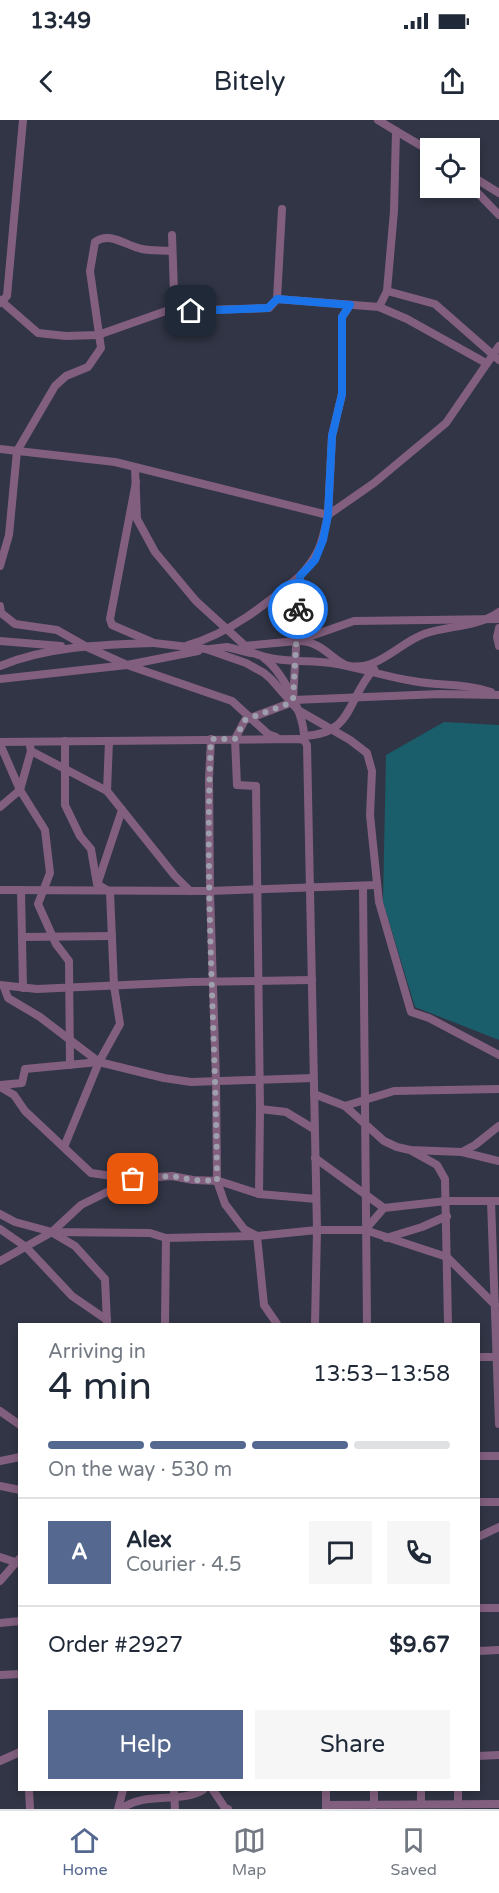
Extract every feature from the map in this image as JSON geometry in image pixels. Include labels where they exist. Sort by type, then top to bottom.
[{"type":"street","points":[[23,120],[7,296],[1,301],[38,333],[66,336],[98,334],[166,311],[268,308],[277,299],[282,209]]},
{"type":"street","points":[[378,120],[420,146]]},
{"type":"street","points":[[379,307],[387,291],[394,212],[396,131]]},
{"type":"street","points":[[480,181],[499,193]]},
{"type":"street","points":[[480,195],[499,215]]},
{"type":"street","points":[[171,312],[174,292],[172,235]]},
{"type":"street","points":[[0,566],[2,550],[9,535],[17,452],[55,386],[66,376],[88,367],[101,348],[90,271],[95,242],[100,238],[113,239],[141,249],[172,251]]},
{"type":"street","points":[[0,449],[115,462],[328,515],[374,483],[446,423],[486,363],[497,353],[435,304],[387,291]]},
{"type":"street","points":[[277,299],[379,307],[407,319],[486,363]]},
{"type":"street","points":[[184,647],[225,630],[257,611],[300,576],[315,560],[323,540],[328,515],[332,436],[342,394],[342,317],[350,305]]},
{"type":"street","points":[[135,468],[137,519],[155,552],[196,601],[225,630],[253,653]]},
{"type":"street","points":[[135,482],[110,619],[112,625],[154,643]]},
{"type":"street","points":[[291,701],[296,662],[300,576]]},
{"type":"street","points":[[0,606],[1,612],[15,624],[57,630],[82,647],[232,701],[268,734],[279,739]]},
{"type":"street","points":[[244,646],[297,641],[313,643],[348,666],[373,664],[402,645],[425,634],[489,619],[499,612]]},
{"type":"street","points":[[297,641],[354,621],[499,619]]},
{"type":"street","points":[[499,627],[497,637],[499,646]]},
{"type":"street","points":[[0,641],[82,647]]},
{"type":"street","points":[[0,666],[22,657],[82,647],[154,643],[206,649],[246,663],[264,673],[298,710],[305,729],[304,738],[307,745],[316,1199],[315,1323]]},
{"type":"street","points":[[0,679],[127,665],[227,647],[263,657],[296,662],[330,663],[417,682],[475,687],[499,695]]},
{"type":"street","points":[[263,657],[272,664],[280,676],[291,701]]},
{"type":"street","points":[[70,1065],[69,960],[53,936],[38,904],[50,873],[45,830],[20,790],[0,743],[279,739],[316,736],[332,730],[347,715],[355,697],[385,657]]},
{"type":"street","points":[[0,684],[14,678]]},
{"type":"street","points":[[259,1194],[256,786],[237,785],[235,739],[245,720],[291,701],[440,694],[499,695]]},
{"type":"street","points":[[298,710],[368,753],[372,771],[370,815],[376,885],[387,934],[411,1012],[429,1018],[499,1055]]},
{"type":"street","points":[[211,739],[209,779],[211,982],[216,1081],[217,1181],[225,1204],[244,1229],[257,1236]]},
{"type":"street","points":[[65,741],[65,806],[80,836],[91,849],[97,884],[110,892]]},
{"type":"street","points":[[107,791],[109,741]]},
{"type":"street","points":[[0,807],[20,790],[31,751],[28,742]]},
{"type":"street","points":[[31,751],[107,791],[175,876],[190,891]]},
{"type":"street","points":[[97,884],[122,810]]},
{"type":"street","points":[[0,890],[210,891],[376,885]]},
{"type":"street","points":[[363,886],[367,1323]]},
{"type":"street","points":[[21,890],[23,988]]},
{"type":"street","points":[[64,1147],[99,1062],[120,1023],[114,986],[110,892]]},
{"type":"street","points":[[22,937],[112,936]]},
{"type":"street","points":[[2,986],[69,988],[312,980]]},
{"type":"street","points":[[2,986],[8,998],[40,1017],[99,1062]]},
{"type":"street","points":[[0,1086],[22,1083],[25,1070],[99,1062],[164,1078],[191,1082],[314,1078]]},
{"type":"street","points":[[0,1086],[14,1095],[25,1111],[91,1173],[133,1179],[172,1176],[217,1181],[259,1194],[316,1199]]},
{"type":"street","points":[[345,1106],[394,1091],[499,1089]]},
{"type":"street","points":[[314,1094],[345,1106],[384,1141],[410,1150],[436,1165],[445,1179],[448,1323]]},
{"type":"street","points":[[260,1110],[286,1112],[314,1129]]},
{"type":"street","points":[[462,1152],[499,1126]]},
{"type":"street","points":[[410,1150],[462,1152],[499,1161]]},
{"type":"street","points":[[315,1158],[384,1208],[447,1202],[495,1201],[499,1424]]},
{"type":"street","points":[[0,1261],[52,1232],[81,1205],[133,1179]]},
{"type":"street","points":[[365,1230],[384,1208]]},
{"type":"street","points":[[0,1214],[15,1222],[52,1232],[150,1233],[166,1238],[257,1236],[316,1230],[365,1230],[447,1257],[496,1306]]},
{"type":"street","points":[[384,1238],[422,1227],[447,1216]]},
{"type":"street","points":[[0,1229],[26,1247],[72,1296],[107,1322]]},
{"type":"street","points":[[52,1232],[75,1246],[105,1280],[107,1322]]},
{"type":"street","points":[[257,1236],[264,1305],[276,1323]]},
{"type":"street","points":[[165,1323],[166,1238]]},
{"type":"street","points":[[480,1357],[498,1357]]},
{"type":"street","points":[[0,1411],[18,1424]]},
{"type":"street","points":[[480,1456],[499,1456]]},
{"type":"street","points":[[0,1461],[18,1457]]},
{"type":"street","points":[[0,1486],[18,1490]]},
{"type":"street","points":[[480,1502],[499,1502]]},
{"type":"street","points":[[480,1536],[499,1527]]},
{"type":"street","points":[[0,1557],[18,1561],[0,1581]]},
{"type":"street","points":[[480,1608],[499,1608]]},
{"type":"street","points":[[0,1623],[18,1621]]},
{"type":"street","points":[[480,1651],[499,1650]]},
{"type":"street","points":[[0,1675],[18,1674]]},
{"type":"street","points":[[0,1761],[18,1753]]},
{"type":"street","points":[[480,1756],[499,1755]]},
{"type":"street","points":[[29,1791],[30,1809]]},
{"type":"street","points":[[120,1809],[123,1791]]},
{"type":"street","points":[[120,1809],[129,1803],[174,1793],[189,1797],[201,1791]]},
{"type":"street","points":[[214,1791],[228,1809]]},
{"type":"street","points":[[326,1791],[326,1807],[499,1803]]},
{"type":"street","points":[[374,1791],[374,1805]]},
{"type":"street","points":[[421,1791],[421,1804]]},
{"type":"street","points":[[458,1791],[458,1804]]},
{"type":"street","points":[[174,1793],[175,1809]]},
{"type":"water","points":[[444,722],[499,725],[499,1040],[415,1007],[383,902],[386,755]]},
{"type":"way so far","points":[[133,1179],[172,1176],[217,1181],[216,1081],[211,982],[209,779],[211,739],[235,739],[245,720],[293,700],[298,609]]},
{"type":"route","points":[[191,311],[268,308],[277,299],[350,305],[342,317],[342,394],[332,436],[328,515],[323,540],[315,560],[300,576],[298,609]]}]
